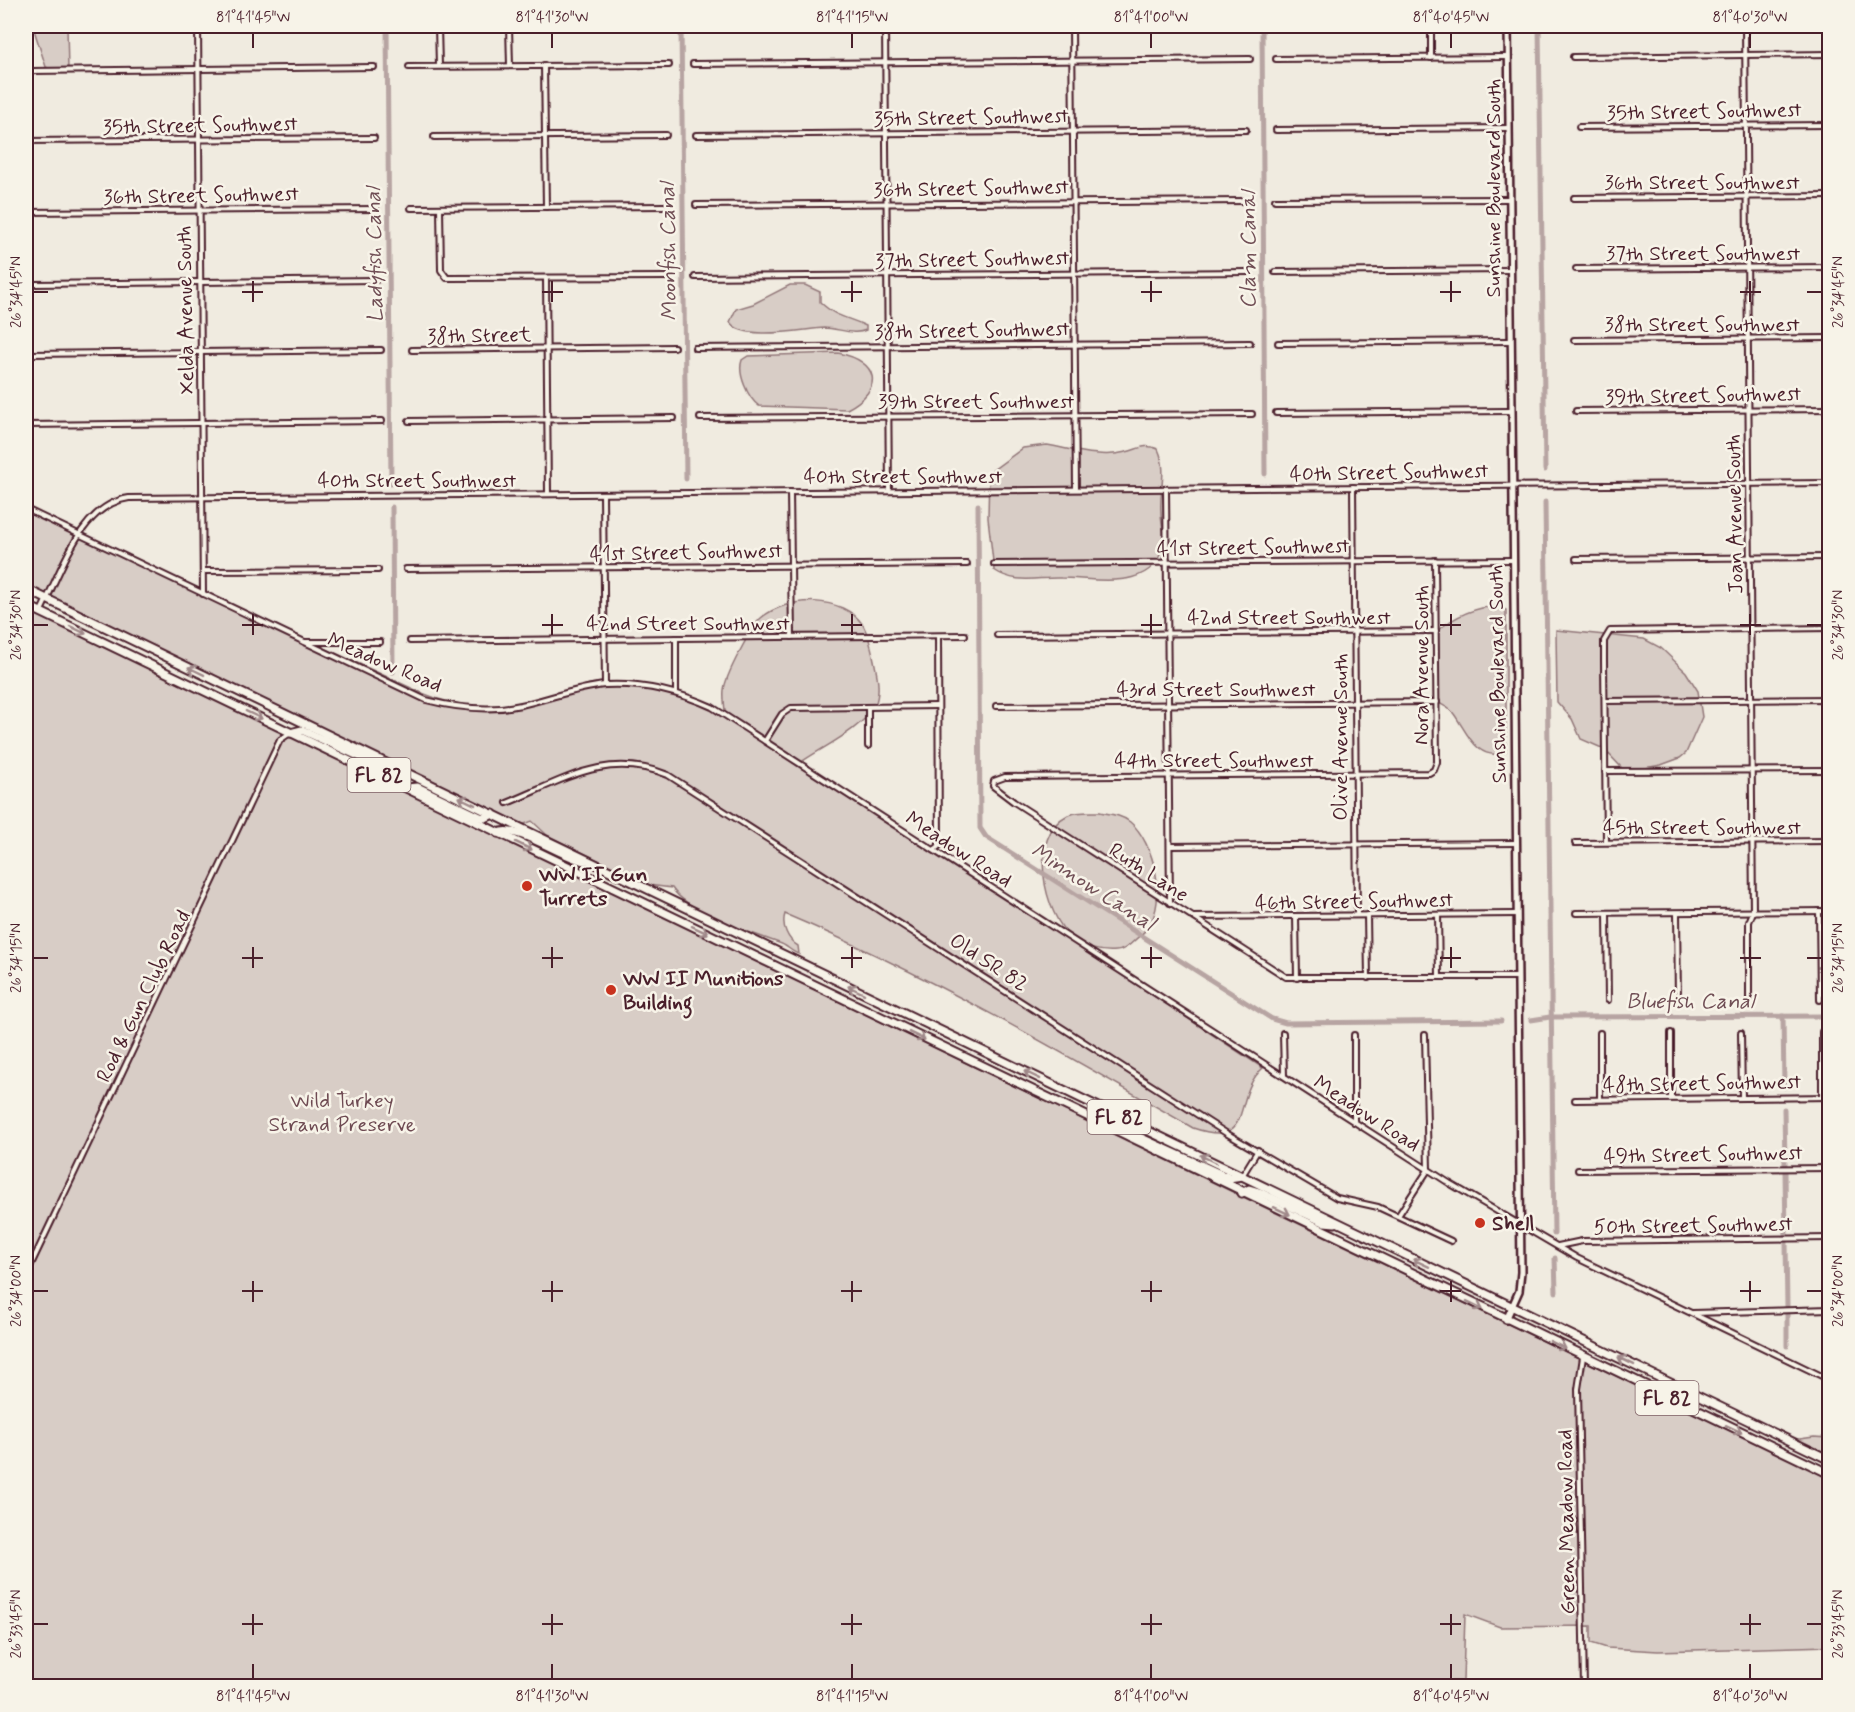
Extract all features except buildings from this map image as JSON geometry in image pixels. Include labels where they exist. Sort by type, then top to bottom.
[{"type":"highway","name":"FL 82","points":[[26,589],[1830,1460]]},
{"type":"highway","name":"FL 82","points":[[26,605],[1242,1193],[1830,1474]]},
{"type":"highway","points":[[290,733],[302,730],[376,764],[398,768]]},
{"type":"highway","points":[[405,788],[417,787],[480,817],[485,818],[493,814]]},
{"type":"highway","points":[[498,833],[512,831],[572,859],[595,864]]},
{"type":"highway","points":[[1126,1136],[1139,1137],[1229,1178],[1242,1176]]},
{"type":"highway","points":[[1242,1193],[1249,1189],[1259,1192],[1324,1222],[1340,1224]]},
{"type":"street","name":"Xelda Avenue South","points":[[198,26],[203,594]]},
{"type":"street","points":[[438,26],[438,66]]},
{"type":"street","points":[[509,26],[510,66]]},
{"type":"street","points":[[885,26],[889,491]]},
{"type":"street","points":[[1072,26],[1076,489]]},
{"type":"street","points":[[1431,26],[1431,58]]},
{"type":"street","name":"Sunshine Boulevard South","points":[[1506,1320],[1521,1279],[1516,977],[1508,26]]},
{"type":"street","name":"Joan Avenue South","points":[[1744,26],[1753,912],[1749,922],[1749,1001]]},
{"type":"street","points":[[1572,57],[1830,54]]},
{"type":"street","points":[[1275,59],[1508,57]]},
{"type":"street","points":[[693,64],[1250,59]]},
{"type":"street","points":[[544,65],[546,207]]},
{"type":"street","points":[[409,67],[669,65]]},
{"type":"street","points":[[33,71],[374,67]]},
{"type":"street","name":"35th Street Southwest","points":[[1579,127],[1830,125]]},
{"type":"street","points":[[1276,130],[1509,128]]},
{"type":"street","name":"35th Street Southwest","points":[[696,135],[1246,130]]},
{"type":"street","points":[[434,137],[666,135]]},
{"type":"street","name":"35th Street Southwest","points":[[26,141],[374,138]]},
{"type":"street","name":"36th Street Southwest","points":[[1574,198],[1830,196]]},
{"type":"street","points":[[1275,200],[1509,199]]},
{"type":"street","name":"36th Street Southwest","points":[[696,206],[1246,201]]},
{"type":"street","points":[[411,208],[665,206]]},
{"type":"street","points":[[440,208],[441,270],[447,278],[667,277]]},
{"type":"street","name":"36th Street Southwest","points":[[26,212],[376,209]]},
{"type":"street","name":"37th Street Southwest","points":[[1576,269],[1830,267]]},
{"type":"street","points":[[1275,272],[1510,270]]},
{"type":"street","name":"37th Street Southwest","points":[[695,277],[1248,272]]},
{"type":"street","points":[[546,278],[548,494]]},
{"type":"street","points":[[36,284],[376,280]]},
{"type":"street","name":"38th Street Southwest","points":[[1574,340],[1830,338]]},
{"type":"street","points":[[1278,343],[1510,341]]},
{"type":"street","name":"38th Street Southwest","points":[[695,348],[1250,343]]},
{"type":"street","points":[[547,349],[674,347]]},
{"type":"street","name":"38th Street","points":[[412,350],[547,349]]},
{"type":"street","points":[[31,354],[381,350]]},
{"type":"street","name":"39th Street Southwest","points":[[1576,411],[1830,408]]},
{"type":"street","points":[[1276,413],[1511,411]]},
{"type":"street","name":"39th Street Southwest","points":[[700,418],[1252,414]]},
{"type":"street","points":[[409,421],[674,418]]},
{"type":"street","points":[[26,425],[382,421]]},
{"type":"street","name":"40th Street Southwest","points":[[40,612],[79,535],[92,515],[117,501],[202,497],[1830,483]]},
{"type":"street","name":"Olive Avenue South","points":[[1353,487],[1357,915]]},
{"type":"street","points":[[1166,489],[1170,903]]},
{"type":"street","points":[[790,492],[792,638]]},
{"type":"street","points":[[603,494],[605,686]]},
{"type":"street","name":"Meadow Road","points":[[26,509],[414,696],[454,706],[509,707],[574,690],[605,686],[638,686],[676,693],[712,707],[1428,1170],[1557,1247],[1830,1380]]},
{"type":"street","points":[[1576,559],[1830,557]]},
{"type":"street","name":"Nora Avenue South","points":[[1434,770],[1437,762],[1435,560]]},
{"type":"street","name":"41st Street Southwest","points":[[994,564],[1512,560]]},
{"type":"street","name":"41st Street Southwest","points":[[406,569],[967,564]]},
{"type":"street","points":[[203,571],[378,570]]},
{"type":"street","points":[[1606,842],[1604,641],[1610,631],[1830,628]]},
{"type":"street","name":"42nd Street Southwest","points":[[997,635],[1436,631]]},
{"type":"street","name":"42nd Street Southwest","points":[[410,640],[965,635]]},
{"type":"street","points":[[934,850],[939,846],[938,636]]},
{"type":"street","points":[[676,638],[676,693]]},
{"type":"street","points":[[302,642],[380,642]]},
{"type":"street","points":[[1605,700],[1830,699]]},
{"type":"street","name":"43rd Street Southwest","points":[[996,706],[1437,702]]},
{"type":"street","points":[[765,741],[782,714],[791,708],[938,706]]},
{"type":"street","points":[[867,707],[868,746]]},
{"type":"street","name":"Rod & Gun Club Road","points":[[26,1275],[280,740],[290,733]]},
{"type":"street","name":"Old SR 82","points":[[507,803],[533,794],[572,774],[598,767],[638,767],[668,775],[1226,1133],[1337,1198],[1378,1206],[1451,1241]]},
{"type":"street","name":"44th Street Southwest","points":[[994,780],[1005,777],[1356,774],[1434,770]]},
{"type":"street","points":[[1605,771],[1830,770]]},
{"type":"street","name":"Ruth Lane","points":[[994,780],[996,790],[1286,977],[1297,978]]},
{"type":"street","name":"45th Street Southwest","points":[[1575,843],[1830,841]]},
{"type":"street","points":[[1170,846],[1515,843]]},
{"type":"street","points":[[1819,911],[1820,1000]]},
{"type":"street","points":[[1576,914],[1830,911]]},
{"type":"street","points":[[1677,912],[1678,1000]]},
{"type":"street","points":[[1607,913],[1608,1000]]},
{"type":"street","name":"46th Street Southwest","points":[[1192,917],[1516,914]]},
{"type":"street","points":[[1367,915],[1368,978]]},
{"type":"street","points":[[1438,915],[1439,977]]},
{"type":"street","points":[[1296,916],[1297,978],[1516,977]]},
{"type":"street","points":[[1822,1032],[1822,1097]]},
{"type":"street","points":[[1283,1033],[1284,1077]]},
{"type":"street","points":[[1600,1033],[1600,1099]]},
{"type":"street","points":[[1671,1033],[1671,1099]]},
{"type":"street","points":[[1741,1033],[1742,1098]]},
{"type":"street","points":[[1354,1035],[1354,1122]]},
{"type":"street","points":[[1398,1216],[1428,1170],[1425,1035]]},
{"type":"street","name":"48th Street Southwest","points":[[1575,1100],[1830,1097]]},
{"type":"street","points":[[1242,1176],[1258,1150]]},
{"type":"street","name":"49th Street Southwest","points":[[1578,1170],[1830,1168]]},
{"type":"street","name":"50th Street Southwest","points":[[1557,1247],[1582,1241],[1830,1238]]},
{"type":"street","points":[[1692,1314],[1724,1310],[1830,1310]]},
{"type":"street","name":"Green Meadow Road","points":[[1583,1357],[1578,1389],[1584,1686]]},
{"type":"green space","points":[[29,26],[67,26],[68,71],[60,72],[46,67],[34,30]]},
{"type":"green space","points":[[790,285],[805,285],[820,292],[820,302],[826,308],[866,326],[866,330],[851,332],[824,328],[760,333],[747,332],[730,322],[736,309],[753,304]]},
{"type":"green space","points":[[838,353],[862,362],[869,369],[872,377],[872,385],[867,393],[847,409],[759,406],[747,392],[742,379],[742,360],[748,356]]},
{"type":"green space","points":[[1047,445],[1086,453],[1106,454],[1146,447],[1158,449],[1162,465],[1163,544],[1158,560],[1148,570],[1136,576],[1106,580],[1019,579],[1002,575],[994,570],[988,518],[989,473],[1023,448]]},
{"type":"green space","points":[[26,510],[422,693],[471,706],[519,704],[552,697],[591,684],[613,682],[647,685],[679,692],[725,713],[725,684],[745,641],[761,618],[772,610],[800,602],[829,604],[842,608],[854,615],[867,633],[877,677],[877,700],[862,722],[800,763],[1263,1068],[1253,1080],[1240,1117],[1235,1126],[1226,1132],[1213,1133],[1193,1128],[1043,1042],[838,937],[785,914],[786,932],[798,946],[799,954],[782,944],[721,921],[691,905],[672,888],[648,885],[547,835],[532,821],[522,825],[26,586]]},
{"type":"green space","points":[[1498,606],[1506,610],[1506,752],[1496,754],[1480,750],[1453,712],[1439,703],[1437,631],[1465,613]]},
{"type":"green space","name":"Wild Turkey Strand Preserve","points":[[26,608],[1829,1478],[1829,1646],[1658,1651],[1607,1648],[1591,1643],[1591,1626],[1500,1627],[1465,1614],[1463,1681],[1161,1686],[26,1686]]},
{"type":"green space","points":[[1556,630],[1644,639],[1661,648],[1686,672],[1698,691],[1702,717],[1686,753],[1680,758],[1661,765],[1634,770],[1622,768],[1604,749],[1581,739],[1572,719],[1557,702]]},
{"type":"green space","points":[[1100,812],[1115,815],[1130,822],[1146,843],[1156,872],[1157,902],[1154,916],[1144,932],[1129,946],[1119,951],[1093,949],[1083,945],[1062,928],[1047,894],[1044,876],[1047,839],[1055,825],[1068,815]]},
{"type":"green space","points":[[1814,1437],[1829,1438],[1829,1457],[1793,1440]]},
{"type":"waterway","name":"Ladyfish Canal","points":[[387,26],[391,484]]},
{"type":"waterway","name":"Moonfish Canal","points":[[681,26],[686,479]]},
{"type":"waterway","name":"Clam Canal","points":[[1262,26],[1265,474]]},
{"type":"waterway","points":[[1539,26],[1545,470]]},
{"type":"waterway","points":[[1545,502],[1554,1234]]},
{"type":"waterway","name":"Minnow Canal","points":[[978,505],[980,828],[986,837],[1272,1019],[1286,1023],[1501,1021]]},
{"type":"waterway","name":"Ladyfish Canal","points":[[392,507],[393,672]]},
{"type":"waterway","points":[[1783,1016],[1784,1087]]},
{"type":"waterway","name":"Bluefish Canal","points":[[1531,1020],[1550,1017],[1830,1016]]},
{"type":"waterway","points":[[1784,1109],[1785,1164]]},
{"type":"waterway","points":[[1785,1172],[1786,1235]]},
{"type":"waterway","points":[[1786,1243],[1787,1306]]},
{"type":"waterway","points":[[1555,1258],[1556,1292]]},
{"type":"waterway","points":[[1787,1314],[1787,1346]]},
{"type":"place","name":"WW II Gun Turrets","points":[[527,886]]},
{"type":"place","name":"WW II Munitions Building","points":[[611,990]]},
{"type":"place","name":"Shell","points":[[1480,1223]]}]
